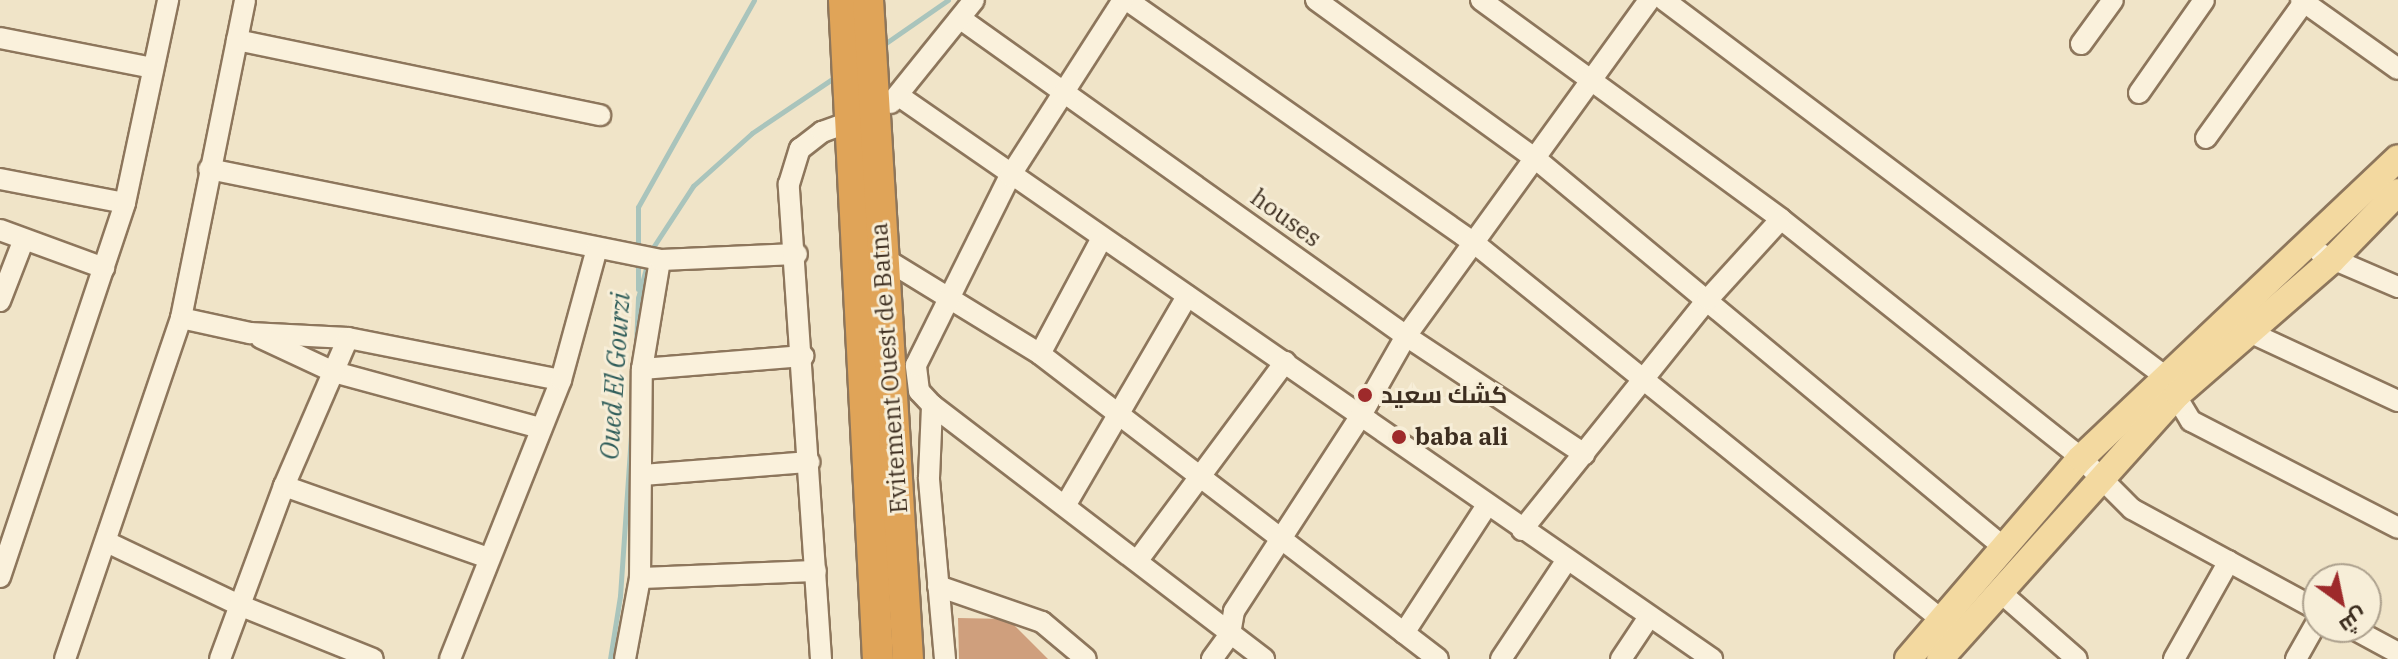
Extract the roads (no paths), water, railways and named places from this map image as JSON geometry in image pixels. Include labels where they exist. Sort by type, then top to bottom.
[{"type":"highway","points":[[856,7],[862,103]]},
{"type":"highway","name":"Evitement Ouest de Batna","points":[[862,103],[903,387],[908,659]]},
{"type":"highway","name":"Evitement Ouest de Batna","points":[[862,103],[878,659]]},
{"type":"main road","points":[[1908,659],[1999,591],[2101,481],[2170,384],[2247,331],[2320,253],[2398,158]]},
{"type":"main road","points":[[1940,659],[1949,626],[2001,545],[2081,458],[2320,253],[2398,192]]},
{"type":"street","points":[[0,577],[9,526],[125,203],[168,0]]},
{"type":"street","points":[[65,659],[109,543],[181,318],[245,0]]},
{"type":"street","points":[[821,659],[797,254],[789,184],[793,160],[810,140],[862,103],[899,96],[974,0]]},
{"type":"street","points":[[1264,659],[1138,560],[932,405],[903,387],[1010,176],[1125,0],[1473,242],[1949,626]]},
{"type":"street","points":[[1316,0],[1536,159],[2001,545]]},
{"type":"street","points":[[1481,0],[1781,219],[2081,458],[2132,509],[2302,601]]},
{"type":"street","points":[[1212,659],[1230,634],[1234,611],[1360,417],[1406,336],[1649,0]]},
{"type":"street","points":[[1664,0],[2170,384],[2191,421],[2398,528]]},
{"type":"street","points":[[2081,44],[2113,0]]},
{"type":"street","points":[[2139,93],[2204,0]]},
{"type":"street","points":[[2206,138],[2303,1],[2398,69]]},
{"type":"street","name":"houses","points":[[961,19],[1406,336],[1584,454]]},
{"type":"street","points":[[0,38],[153,68]]},
{"type":"street","points":[[237,40],[600,115]]},
{"type":"street","points":[[899,96],[1010,176],[1285,362],[1566,561],[1712,659]]},
{"type":"street","points":[[209,169],[654,259],[797,254]]},
{"type":"street","points":[[0,179],[125,203]]},
{"type":"street","points":[[1522,530],[1645,383],[1708,299],[1781,219]]},
{"type":"street","points":[[0,230],[104,268]]},
{"type":"street","points":[[1040,354],[1102,238]]},
{"type":"street","points":[[0,301],[24,239]]},
{"type":"street","points":[[450,659],[561,380],[597,248]]},
{"type":"street","points":[[2320,253],[2398,287]]},
{"type":"street","points":[[882,257],[950,295],[1040,354],[1438,659]]},
{"type":"street","points":[[625,659],[640,578],[642,369],[654,259]]},
{"type":"street","points":[[1065,506],[1187,296]]},
{"type":"street","points":[[181,318],[250,333],[348,338],[561,380]]},
{"type":"street","points":[[2247,331],[2398,401]]},
{"type":"street","points":[[250,333],[334,372],[540,428]]},
{"type":"street","points":[[220,659],[284,486],[348,338]]},
{"type":"street","points":[[642,369],[803,356]]},
{"type":"street","points":[[1138,560],[1285,362]]},
{"type":"street","points":[[932,405],[929,478],[945,659]]},
{"type":"street","points":[[643,475],[809,462]]},
{"type":"street","points":[[284,486],[488,558]]},
{"type":"street","points":[[1404,633],[1487,505]]},
{"type":"street","points":[[109,543],[239,605],[373,659]]},
{"type":"street","points":[[1501,659],[1566,561]]},
{"type":"street","points":[[2174,659],[2229,561]]},
{"type":"street","points":[[640,578],[816,571]]},
{"type":"street","points":[[938,586],[1042,622],[1086,659]]},
{"type":"street","points":[[1999,591],[2077,659]]},
{"type":"street","points":[[1621,659],[1649,617]]},
{"type":"street","points":[[2380,643],[2398,653]]},
{"type":"waterway","points":[[638,249],[638,207],[754,0]]},
{"type":"waterway","name":"Oued El Gourzi","points":[[883,45],[948,0]]},
{"type":"waterway","name":"Oued El Gourzi","points":[[650,252],[693,186],[752,133],[838,75]]},
{"type":"waterway","name":"Oued El Gourzi","points":[[636,346],[638,298],[648,261]]},
{"type":"waterway","points":[[638,263],[638,289]]},
{"type":"waterway","name":"Oued El Gourzi","points":[[610,659],[620,596],[632,420]]},
{"type":"place","name":"كشك سعيد","points":[[1365,395]]},
{"type":"place","name":"baba ali","points":[[1399,437]]}]
